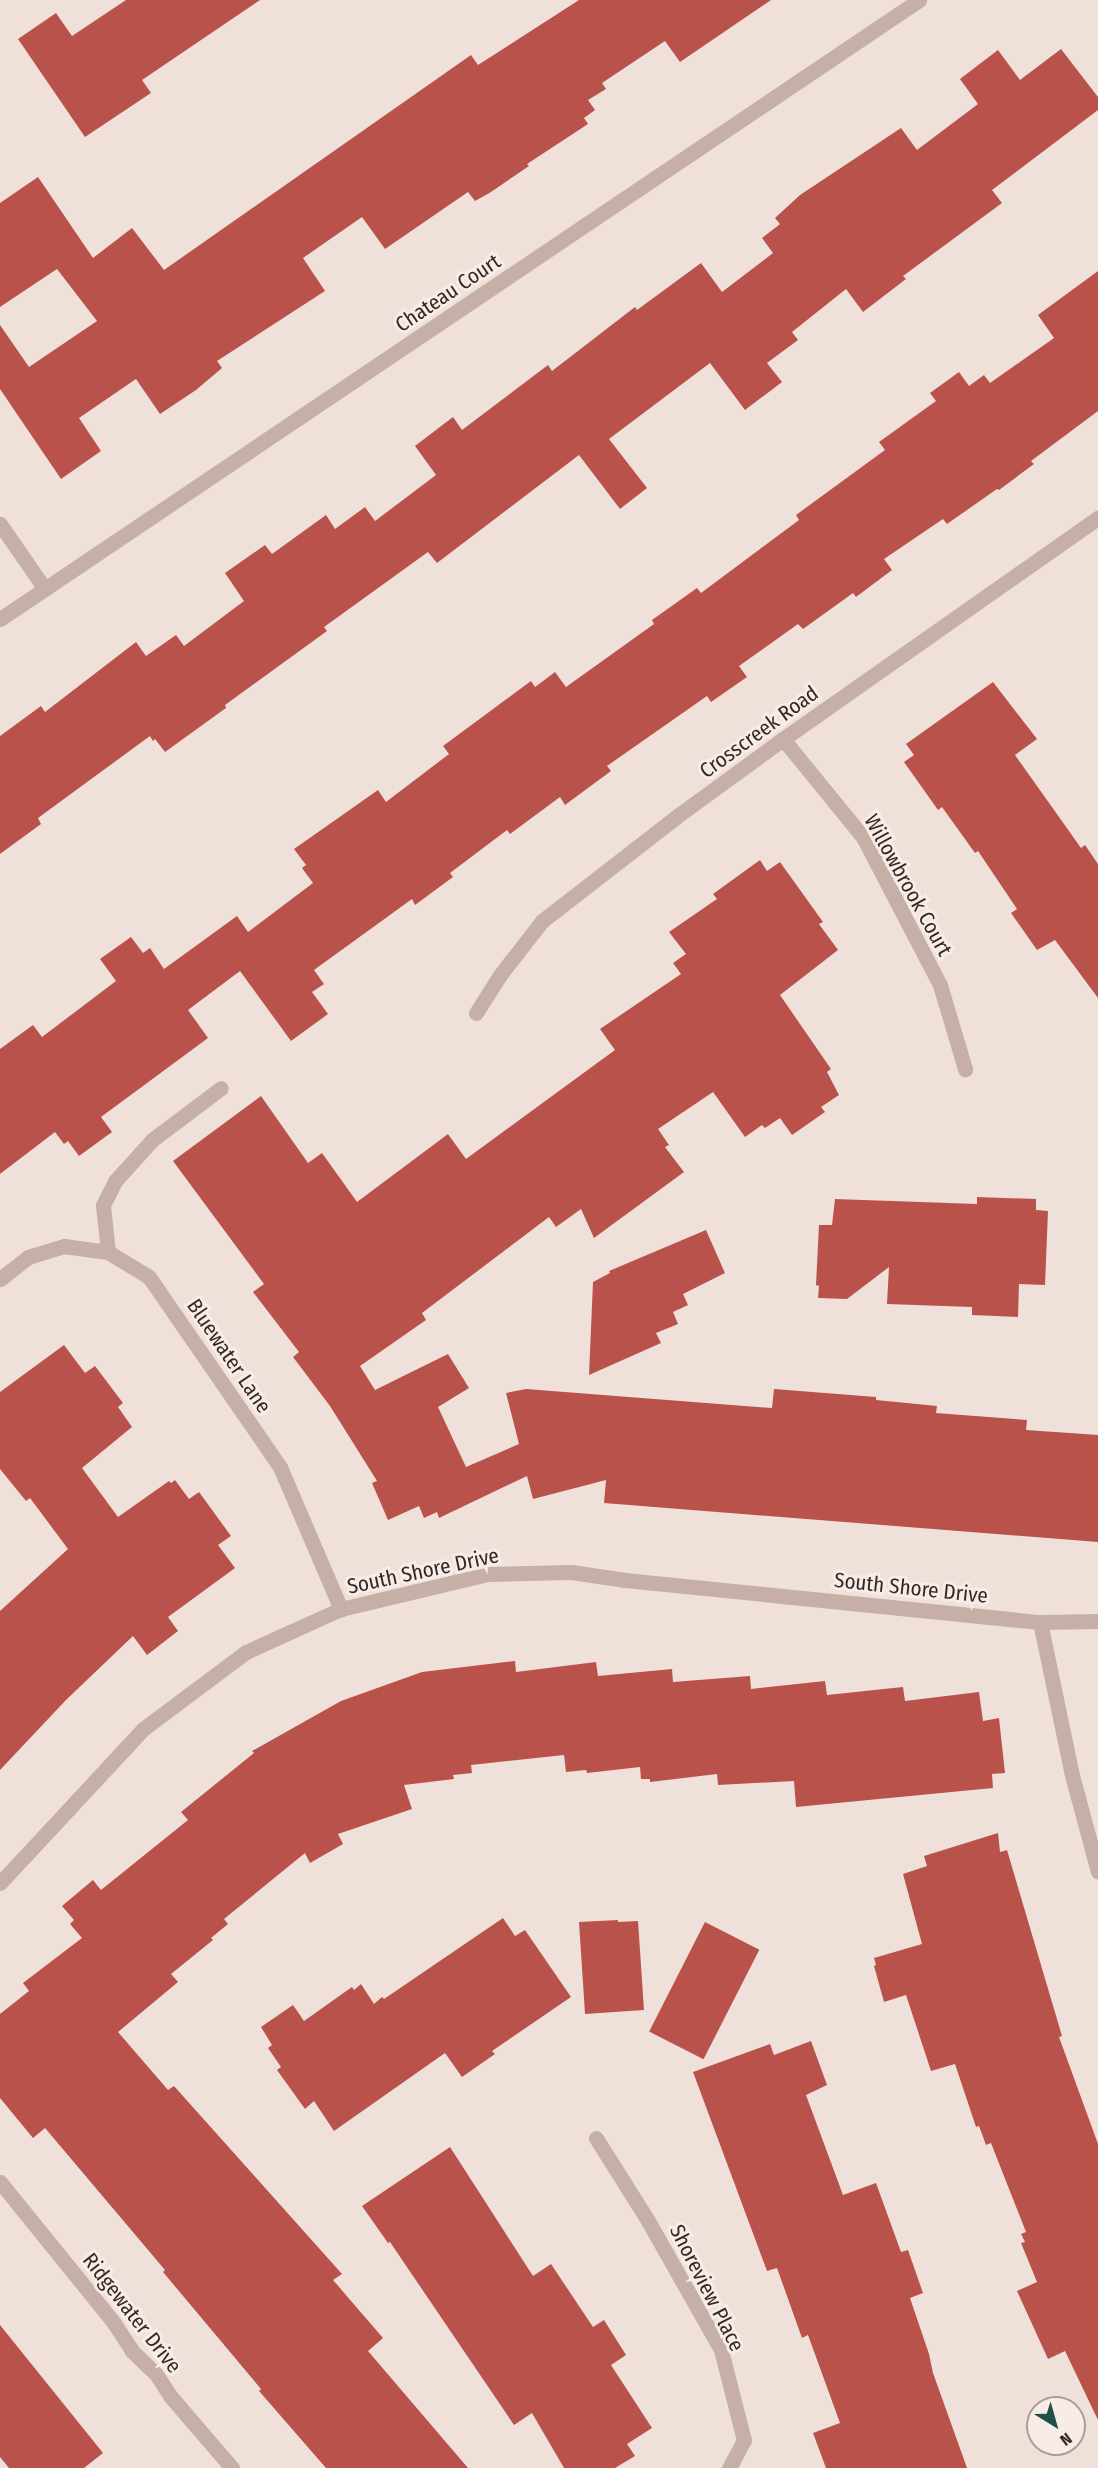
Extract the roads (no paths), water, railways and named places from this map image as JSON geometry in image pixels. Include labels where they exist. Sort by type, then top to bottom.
[{"type":"street","name":"Chateau Court","points":[[0,619],[919,0]]},
{"type":"street","name":"Crosscreek Road","points":[[476,1013],[500,975],[542,921],[680,814],[783,739],[1098,518]]},
{"type":"street","points":[[0,524],[45,589]]},
{"type":"street","name":"Willowbrook Court","points":[[783,739],[863,837],[940,985],[965,1069]]},
{"type":"street","points":[[108,1252],[103,1205],[115,1181],[152,1140],[221,1088]]},
{"type":"street","name":"Bluewater Lane","points":[[0,1279],[28,1257],[64,1246],[108,1252],[149,1277],[280,1467],[341,1609]]},
{"type":"street","name":"South Shore Drive","points":[[0,1883],[143,1729],[246,1652],[341,1609],[488,1574],[571,1572],[625,1580],[1040,1622],[1098,1621]]},
{"type":"street","points":[[1040,1622],[1072,1775],[1098,1872]]},
{"type":"street","name":"Shoreview Place","points":[[596,2138],[647,2219],[721,2350],[744,2440],[729,2468]]},
{"type":"street","name":"Ridgewater Drive","points":[[0,2182],[114,2323],[132,2351],[156,2374],[171,2397],[232,2468]]}]
